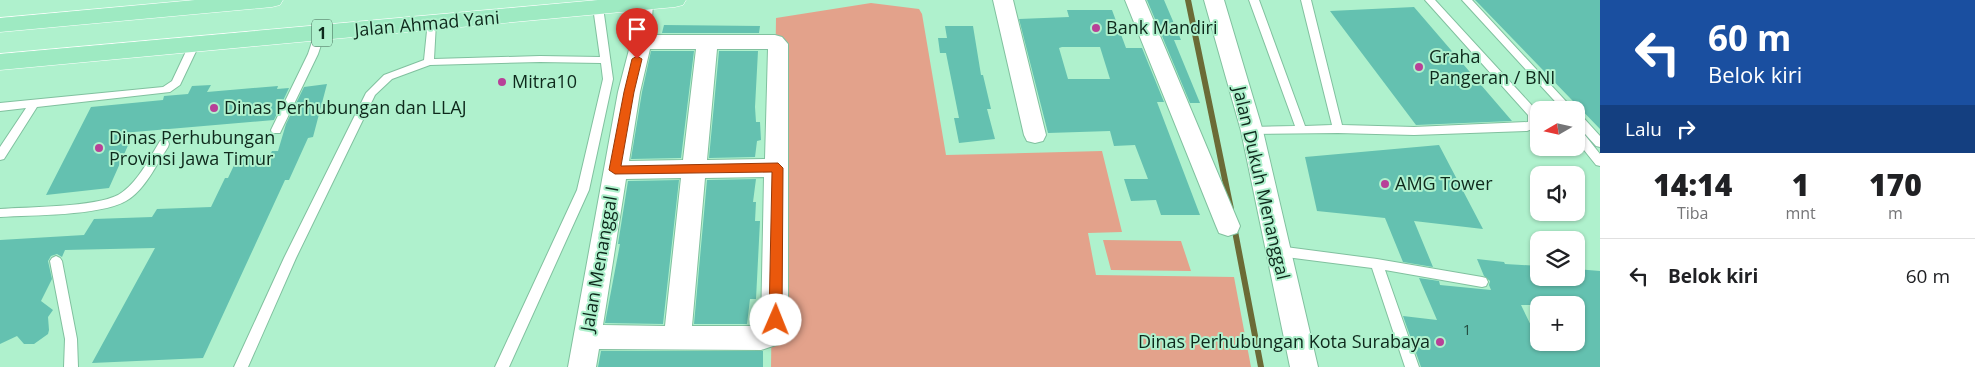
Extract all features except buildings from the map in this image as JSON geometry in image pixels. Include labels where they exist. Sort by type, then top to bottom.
[{"type":"highway","points":[[0,25],[272,0]]},
{"type":"highway","points":[[320,33],[346,22],[529,4],[540,0]]},
{"type":"highway","name":"Jalan Ahmad Yani","points":[[0,62],[675,0]]},
{"type":"street","points":[[1003,0],[1035,134]]},
{"type":"street","points":[[1135,0],[1228,226]]},
{"type":"street","name":"Jalan Dukuh Menanggal","points":[[1214,0],[1252,132],[1304,367]]},
{"type":"street","name":"Jalan Menanggal I","points":[[582,367],[629,92],[641,42],[643,3]]},
{"type":"street","points":[[586,337],[761,338],[769,336],[774,331],[778,168],[778,44],[775,42],[641,42]]},
{"type":"street","points":[[677,337],[707,42]]},
{"type":"street","points":[[615,170],[778,168]]},
{"type":"lane","points":[[1254,0],[1301,128]]},
{"type":"lane","points":[[1306,0],[1338,129]]},
{"type":"lane","points":[[1252,132],[1301,128],[1414,131],[1527,127],[1533,124],[1533,114],[1430,0]]},
{"type":"lane","points":[[1467,0],[1561,101]]},
{"type":"lane","points":[[502,367],[583,190],[608,79],[598,8]]},
{"type":"lane","points":[[429,62],[431,23]]},
{"type":"lane","points":[[276,130],[313,54],[320,33]]},
{"type":"lane","points":[[0,107],[166,90],[176,83],[194,45]]},
{"type":"lane","points":[[1509,45],[1552,101]]},
{"type":"lane","points":[[241,367],[290,258],[371,93],[388,77],[429,62],[540,59],[606,60]]},
{"type":"lane","points":[[0,156],[33,105]]},
{"type":"lane","points":[[1585,127],[1600,143]]},
{"type":"lane","points":[[1585,143],[1600,162]]},
{"type":"lane","points":[[0,214],[103,204],[120,199],[132,190],[164,144]]},
{"type":"lane","points":[[1277,251],[1377,264],[1482,282]]},
{"type":"lane","points":[[56,261],[71,339],[71,367]]},
{"type":"lane","points":[[1377,264],[1412,367]]},
{"type":"shaded area","points":[[871,3],[919,9],[922,14],[946,155],[1102,151],[1122,232],[1088,233],[1096,275],[1234,277],[1251,367],[771,367],[776,18]]},
{"type":"shaded area","points":[[1103,240],[1181,241],[1191,271],[1111,270]]},
{"type":"waterway","points":[[1188,0],[1231,209]]},
{"type":"waterway","points":[[1234,226],[1261,367]]},
{"type":"place","name":"Bank Mandiri","points":[[1096,28]]},
{"type":"place","name":"Graha Pangeran / BNI","points":[[1419,67]]},
{"type":"place","name":"Mitra10","points":[[502,82]]},
{"type":"place","name":"Dinas Perhubungan dan LLAJ","points":[[214,108]]},
{"type":"place","name":"Dinas Perhubungan Provinsi Jawa Timur","points":[[99,148]]},
{"type":"place","name":"AMG Tower","points":[[1385,184]]},
{"type":"place","name":"Dinas Perhubungan Kota Surabaya","points":[[1440,342]]},
{"type":"route","points":[[637,59],[615,170],[778,168],[776,320]]}]
